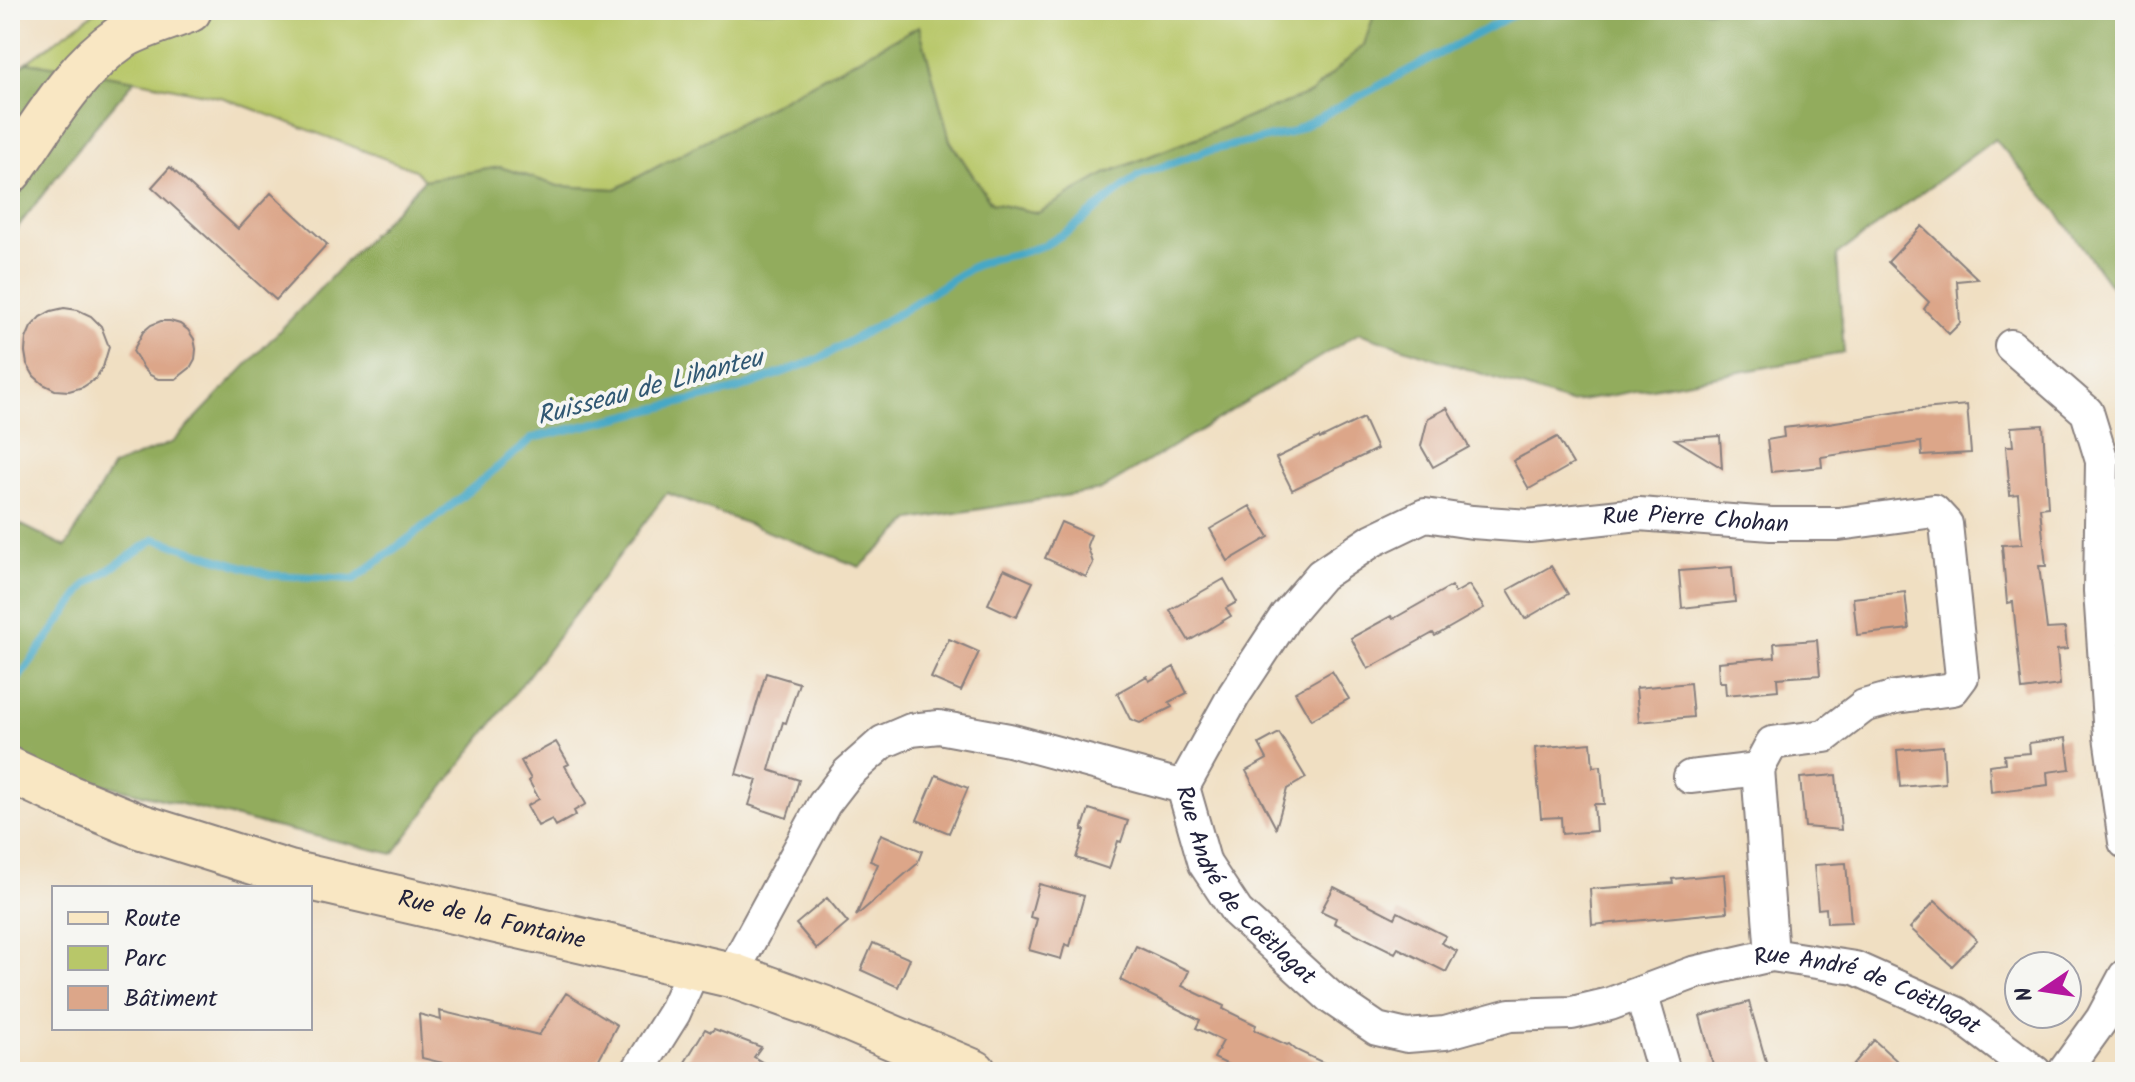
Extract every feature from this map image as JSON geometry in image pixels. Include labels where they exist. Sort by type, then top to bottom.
[{"type":"main road","points":[[10,171],[93,60],[123,36],[189,10]]},
{"type":"main road","name":"Rue de la Fontaine","points":[[10,770],[139,826],[289,873],[712,971],[823,1008],[974,1072]]},
{"type":"street","points":[[2011,346],[2087,412],[2102,461],[2100,591],[2110,736],[2125,842]]},
{"type":"street","name":"Rue Pierre Chohan","points":[[1183,787],[1234,695],[1286,616],[1321,575],[1373,540],[1425,515],[1529,526],[1639,514],[1771,524],[1839,524],[1934,511],[1946,524],[1962,677],[1953,689],[1896,697],[1864,706],[1825,736],[1772,743],[1758,769]]},
{"type":"street","name":"Rue André de Coëtlagat","points":[[637,1072],[674,1013],[712,971],[848,773],[883,742],[911,730],[939,727],[1009,740],[1183,787],[1205,864],[1237,912],[1330,997],[1377,1029],[1407,1036],[1445,1033],[1510,1015],[1572,1013],[1610,1004],[1693,973],[1772,955],[1855,968],[1927,1000],[1956,1013],[2035,1072]]},
{"type":"street","points":[[1690,777],[1758,769],[1772,955]]},
{"type":"street","points":[[2064,1072],[2102,1019],[2125,976]]},
{"type":"street","points":[[1641,993],[1664,1072]]},
{"type":"green space","points":[[98,10],[1376,10],[1364,45],[1311,93],[1107,173],[1038,213],[991,203],[950,140],[919,26],[616,189],[558,186],[500,167],[424,180],[415,170],[224,98],[27,62]]},
{"type":"green space","points":[[1376,10],[2125,10],[2125,306],[2055,209],[1995,139],[1837,255],[1844,353],[1570,403],[1359,333],[1101,490],[911,520],[860,567],[667,493],[393,854],[34,767],[10,754],[10,519],[66,547],[113,466],[173,442],[424,180],[500,167],[558,186],[616,189],[919,26],[950,141],[991,203],[1038,213],[1107,173],[1311,93],[1364,45]]},
{"type":"green space","points":[[27,62],[135,80],[10,237],[10,76]]},
{"type":"building","points":[[170,167],[238,229],[271,193],[327,244],[276,300],[152,187]]},
{"type":"building","points":[[1922,226],[1978,279],[1957,281],[1960,323],[1949,334],[1924,309],[1929,302],[1888,262]]},
{"type":"building","points":[[64,308],[91,316],[101,326],[109,347],[103,367],[95,379],[69,391],[55,390],[43,384],[27,364],[25,352],[31,327],[40,317]]},
{"type":"building","points":[[161,321],[180,324],[194,339],[195,359],[190,368],[176,379],[158,379],[150,375],[133,351],[143,332]]},
{"type":"building","points":[[1967,405],[1971,453],[1922,456],[1921,442],[1821,457],[1822,467],[1771,472],[1767,440],[1784,437],[1783,428]]},
{"type":"building","points":[[1447,408],[1469,447],[1433,467],[1421,446],[1428,418]]},
{"type":"building","points":[[1363,418],[1377,449],[1292,490],[1276,458]]},
{"type":"building","points":[[2043,425],[2048,507],[2040,508],[2046,566],[2039,566],[2047,629],[2065,628],[2067,649],[2057,650],[2060,685],[2022,690],[2013,602],[2007,603],[2002,545],[2022,544],[2018,494],[2010,495],[2006,446],[2013,446],[2011,427]]},
{"type":"building","points":[[1720,436],[1722,468],[1675,439]]},
{"type":"building","points":[[1557,437],[1573,464],[1529,489],[1513,461]]},
{"type":"building","points":[[1250,506],[1269,537],[1228,561],[1210,529]]},
{"type":"building","points":[[1061,522],[1091,535],[1087,545],[1093,563],[1086,577],[1045,558]]},
{"type":"building","points":[[1551,566],[1568,594],[1525,619],[1508,590]]},
{"type":"building","points":[[1732,567],[1735,602],[1682,608],[1679,571]]},
{"type":"building","points":[[1004,569],[1033,582],[1016,617],[988,604]]},
{"type":"building","points":[[1224,579],[1237,602],[1226,608],[1231,616],[1189,641],[1170,610]]},
{"type":"building","points":[[1469,585],[1484,608],[1368,669],[1351,638],[1391,616],[1393,619],[1451,586],[1455,593]]},
{"type":"building","points":[[1905,592],[1909,629],[1857,635],[1853,598]]},
{"type":"building","points":[[949,639],[979,652],[961,691],[931,678]]},
{"type":"building","points":[[1817,640],[1820,675],[1777,678],[1778,690],[1726,695],[1725,682],[1719,682],[1718,662],[1775,657],[1774,643]]},
{"type":"building","points":[[1174,667],[1187,693],[1169,702],[1172,707],[1140,723],[1130,719],[1117,693],[1147,676],[1149,681]]},
{"type":"building","points":[[1332,671],[1349,699],[1311,720],[1295,692]]},
{"type":"building","points":[[766,673],[799,683],[786,723],[783,722],[769,770],[799,780],[787,818],[749,805],[757,780],[736,774]]},
{"type":"building","points":[[1690,683],[1693,717],[1639,722],[1636,688]]},
{"type":"building","points":[[1279,733],[1306,778],[1287,789],[1276,828],[1246,771],[1267,759],[1259,744]]},
{"type":"building","points":[[2066,738],[2070,769],[2047,772],[2048,785],[1991,792],[1989,765],[2005,763],[2004,755],[2030,753],[2029,743]]},
{"type":"building","points":[[556,742],[586,804],[574,811],[576,815],[556,826],[552,819],[538,826],[527,806],[539,799],[521,761]]},
{"type":"building","points":[[1591,743],[1593,767],[1601,766],[1604,804],[1594,804],[1596,831],[1562,834],[1561,817],[1541,818],[1535,748]]},
{"type":"building","points":[[1943,746],[1945,783],[1900,787],[1897,750]]},
{"type":"building","points":[[936,775],[968,788],[949,833],[917,820]]},
{"type":"building","points":[[1836,775],[1841,830],[1805,827],[1800,778]]},
{"type":"building","points":[[1089,809],[1128,821],[1109,869],[1076,858]]},
{"type":"building","points":[[881,834],[922,851],[917,864],[856,916],[878,864],[870,861]]},
{"type":"building","points":[[1846,863],[1851,922],[1827,923],[1826,908],[1818,909],[1814,865]]},
{"type":"building","points":[[1724,874],[1727,912],[1592,925],[1590,889],[1673,883],[1672,879]]},
{"type":"building","points":[[1039,884],[1084,896],[1070,946],[1065,944],[1061,959],[1029,950],[1037,919],[1030,917]]},
{"type":"building","points":[[1334,887],[1395,918],[1398,912],[1446,936],[1441,943],[1457,951],[1446,972],[1398,948],[1395,953],[1334,923],[1336,918],[1321,911]]},
{"type":"building","points":[[827,898],[848,923],[817,949],[796,924]]},
{"type":"building","points":[[1935,901],[1977,940],[1952,966],[1910,928]]},
{"type":"building","points":[[873,943],[910,959],[898,987],[861,970]]},
{"type":"building","points":[[1136,946],[1189,971],[1182,986],[1256,1025],[1254,1030],[1343,1072],[1243,1072],[1214,1058],[1223,1041],[1196,1028],[1200,1020],[1120,980]]},
{"type":"building","points":[[566,993],[617,1025],[592,1072],[444,1072],[443,1063],[422,1058],[419,1014],[441,1020],[440,1011],[539,1035]]},
{"type":"building","points":[[1749,1002],[1769,1072],[1715,1072],[1700,1016]]},
{"type":"building","points":[[705,1029],[711,1032],[714,1029],[761,1047],[754,1057],[778,1072],[679,1072]]},
{"type":"building","points":[[1874,1040],[1909,1072],[1847,1072]]},
{"type":"waterway","name":"Ruisseau de Lihanteu","points":[[10,690],[86,585],[155,539],[270,575],[354,579],[436,518],[533,438],[738,389],[819,359],[972,267],[1045,245],[1070,230],[1139,175],[1206,151],[1290,133],[1522,10]]}]
